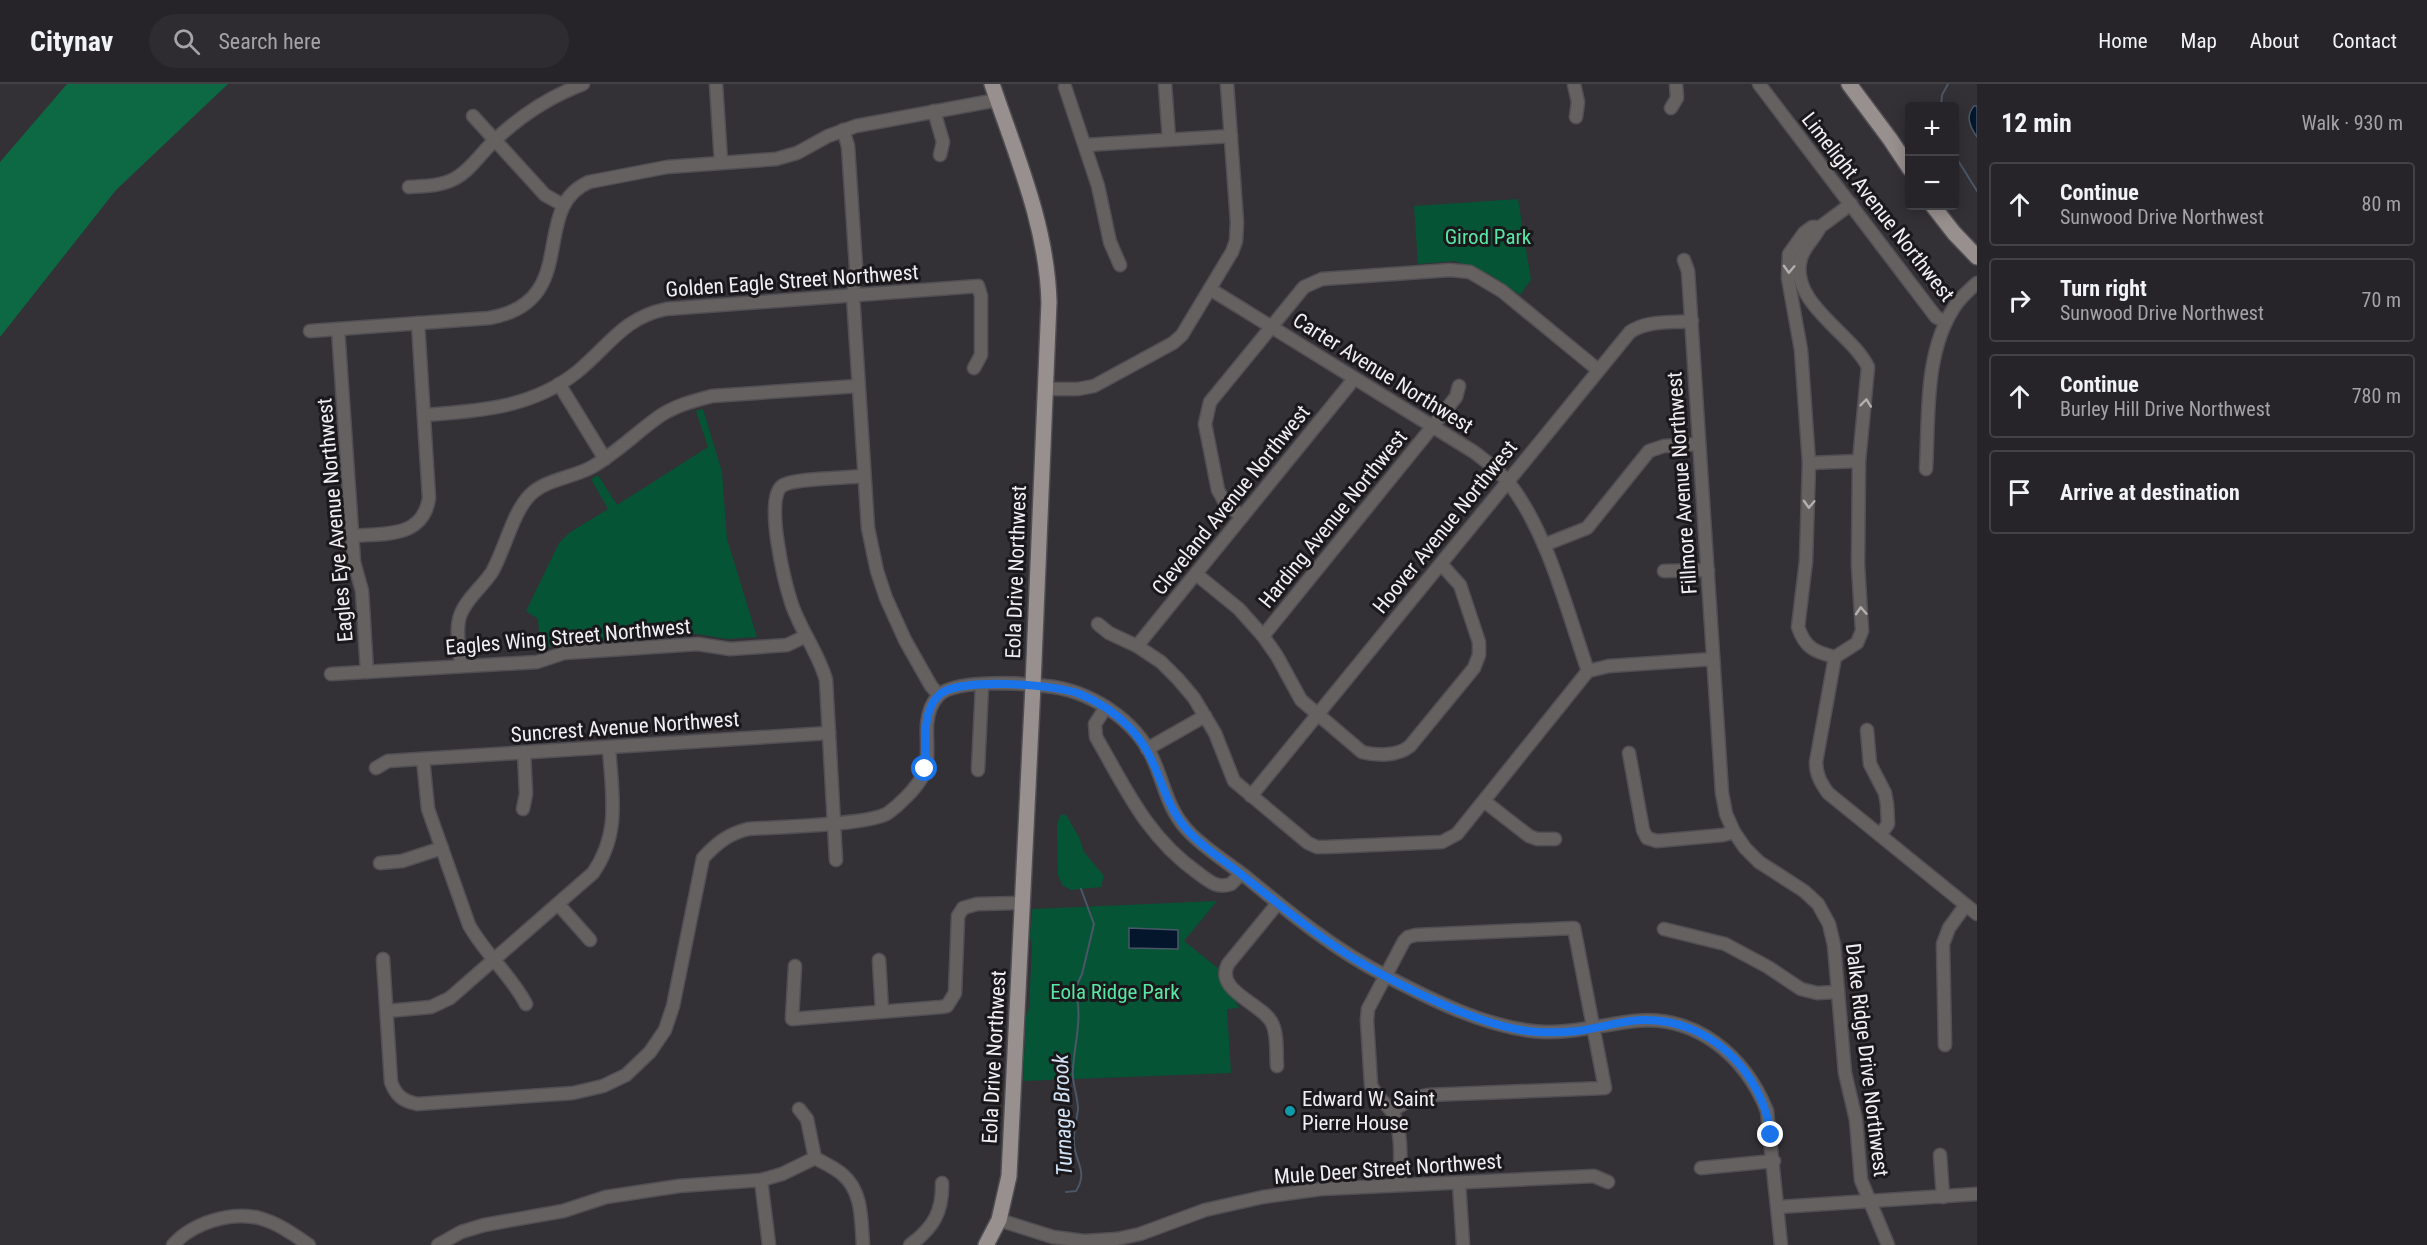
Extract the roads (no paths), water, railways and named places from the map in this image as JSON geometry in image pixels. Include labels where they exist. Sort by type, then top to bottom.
[{"type":"main road","name":"Eola Drive Northwest","points":[[986,1245],[999,1220],[1009,1176],[1049,302],[1044,253],[1034,208],[992,84]]},
{"type":"main road","points":[[1849,84],[1905,162]]},
{"type":"main road","points":[[1936,210],[1977,257]]},
{"type":"street","points":[[409,187],[432,185],[455,179],[495,140],[530,111],[553,97],[583,84]]},
{"type":"street","points":[[716,84],[721,162]]},
{"type":"street","points":[[1165,84],[1169,139]]},
{"type":"street","points":[[1045,388],[1078,389],[1094,386],[1173,343],[1182,335],[1210,289],[1236,241],[1227,84]]},
{"type":"street","points":[[1574,84],[1578,102],[1575,117]]},
{"type":"street","points":[[1671,108],[1677,98],[1676,84]]},
{"type":"street","name":"Limelight Avenue Northwest","points":[[1759,84],[1936,317],[1946,322]]},
{"type":"street","points":[[1065,87],[1098,186],[1110,242],[1120,265]]},
{"type":"street","points":[[310,331],[489,318],[502,316],[525,306],[542,286],[563,205],[578,186],[589,182],[667,167],[776,159],[796,153],[843,130],[997,100]]},
{"type":"street","points":[[934,111],[943,142],[940,155]]},
{"type":"street","points":[[473,116],[545,195],[563,205]]},
{"type":"street","points":[[843,130],[848,146],[855,247],[853,296],[864,476],[871,549],[886,598],[905,640],[931,686],[939,695]]},
{"type":"street","points":[[1085,144],[1231,136]]},
{"type":"street","points":[[1820,227],[1812,227],[1795,243],[1789,255],[1788,278],[1801,350],[1809,463],[1806,549],[1798,627],[1809,648],[1835,657],[1857,643],[1862,631],[1858,565],[1859,461],[1868,368],[1852,344],[1809,300],[1801,284],[1799,268],[1801,256],[1816,237],[1820,227],[1851,204]]},
{"type":"street","name":"Fillmore Avenue Northwest","points":[[1684,260],[1688,271],[1692,321],[1716,704]]},
{"type":"street","points":[[1242,517],[1224,501],[1218,490],[1206,424],[1210,402],[1304,287],[1322,279],[1450,270],[1470,272],[1502,291],[1598,369]]},
{"type":"street","points":[[1926,469],[1931,382],[1935,354],[1946,322],[1955,305],[1977,282]]},
{"type":"street","name":"Golden Eagle Street Northwest","points":[[424,415],[490,410],[533,398],[559,384],[592,359],[624,327],[655,311],[978,286],[981,296],[981,355],[974,368]]},
{"type":"street","name":"Carter Avenue Northwest","points":[[1210,289],[1474,452],[1508,481],[1523,503],[1544,545],[1588,671]]},
{"type":"street","name":"Hoover Avenue Northwest","points":[[1251,796],[1630,332],[1639,326],[1692,321]]},
{"type":"street","points":[[352,536],[401,532],[412,528],[427,510],[429,498],[417,323]]},
{"type":"street","name":"Eagles Eye Avenue Northwest","points":[[339,329],[354,562],[362,591],[367,672]]},
{"type":"street","name":"Cleveland Avenue Northwest","points":[[1137,646],[1354,379]]},
{"type":"street","points":[[559,384],[605,459]]},
{"type":"street","points":[[461,666],[460,617],[502,553],[516,514],[531,494],[544,485],[590,468],[633,440],[658,418],[677,407],[695,401],[712,396],[858,386]]},
{"type":"street","name":"Harding Avenue Northwest","points":[[1263,636],[1456,397],[1459,386]]},
{"type":"street","points":[[1544,545],[1587,528],[1649,451],[1664,446],[1699,444]]},
{"type":"street","points":[[1809,463],[1859,461]]},
{"type":"street","points":[[836,860],[826,680],[793,607],[780,558],[774,499],[779,488],[791,482],[864,476]]},
{"type":"street","points":[[1196,574],[1239,609],[1263,636],[1277,656],[1301,700],[1317,715],[1362,752],[1398,753],[1410,746],[1474,668],[1479,655],[1479,642],[1460,585],[1441,564]]},
{"type":"street","points":[[1664,572],[1708,570]]},
{"type":"street","points":[[1098,624],[1109,633],[1137,646],[1161,662],[1178,679],[1205,716],[1215,733],[1234,781],[1308,843],[1326,848],[1442,842],[1457,834],[1588,671],[1609,666],[1713,659]]},
{"type":"street","name":"Eagles Wing Street Northwest","points":[[331,674],[537,662],[564,653],[698,644],[730,649],[788,645],[806,636]]},
{"type":"street","points":[[1835,657],[1816,762],[1818,777],[1828,793],[1977,914]]},
{"type":"street","points":[[978,770],[981,685]]},
{"type":"street","points":[[383,960],[391,1082],[395,1093],[406,1101],[417,1104],[573,1093],[603,1086],[626,1075],[640,1063],[665,1030],[673,1006],[703,858],[717,842],[733,833],[748,829],[870,820],[885,815],[918,782],[925,769],[927,720],[930,707],[939,695],[956,686],[1033,685],[1072,692],[1106,707],[1128,726],[1147,748],[1168,802],[1192,835],[1342,952],[1385,976],[1425,996],[1499,1025],[1546,1032],[1594,1028],[1642,1020],[1667,1022],[1692,1029],[1723,1047],[1745,1070],[1763,1101],[1770,1123],[1782,1245]]},
{"type":"street","name":"Dalke Ridge Drive Northwest","points":[[1716,704],[1722,793],[1726,814],[1734,832],[1759,862],[1804,891],[1818,904],[1829,924],[1834,945],[1845,1073],[1856,1114],[1862,1180],[1888,1245]]},
{"type":"street","points":[[1106,707],[1095,724],[1096,737],[1158,839],[1176,857],[1215,885],[1231,884],[1241,874]]},
{"type":"street","points":[[1147,748],[1205,716]]},
{"type":"street","points":[[1867,730],[1870,765],[1885,793],[1887,804],[1888,824],[1880,835]]},
{"type":"street","name":"Suncrest Avenue Northwest","points":[[376,768],[388,761],[829,733]]},
{"type":"street","points":[[387,1011],[431,1007],[450,998],[593,873],[608,846],[614,816],[609,748]]},
{"type":"street","points":[[523,808],[526,794],[524,753]]},
{"type":"street","points":[[1629,753],[1642,830],[1647,838],[1657,841],[1723,836],[1734,832]]},
{"type":"street","points":[[423,759],[428,809],[469,926],[479,942],[518,988],[526,1004]]},
{"type":"street","points":[[1484,801],[1528,836],[1537,839],[1555,839]]},
{"type":"street","points":[[380,863],[402,861],[442,848]]},
{"type":"street","points":[[795,966],[792,1019],[947,1006],[955,993],[958,916],[963,908],[977,904],[1022,903]]},
{"type":"street","points":[[1277,1065],[1273,1024],[1268,1017],[1229,985],[1225,974],[1228,964],[1278,903]]},
{"type":"street","points":[[558,904],[590,940]]},
{"type":"street","points":[[1945,1045],[1944,944],[1949,928],[1965,906]]},
{"type":"street","points":[[1391,1112],[1413,1098],[1428,1095],[1605,1088],[1574,928],[1408,937],[1368,1009],[1367,1020],[1371,1085],[1376,1095],[1391,1112],[1396,1123],[1401,1184]]},
{"type":"street","points":[[1664,929],[1725,944],[1768,967],[1801,989],[1817,993],[1838,992]]},
{"type":"street","points":[[879,960],[882,1011]]},
{"type":"street","points":[[799,1109],[807,1119],[815,1158],[842,1173],[852,1184],[859,1203],[863,1245]]},
{"type":"street","points":[[1940,1155],[1943,1197]]},
{"type":"street","points":[[438,1245],[461,1232],[484,1225],[562,1211],[606,1197],[679,1185],[760,1180],[782,1174],[815,1158]]},
{"type":"street","points":[[1701,1168],[1774,1161]]},
{"type":"street","name":"Mule Deer Street Northwest","points":[[999,1220],[1045,1235],[1084,1243],[1140,1234],[1205,1210],[1263,1197],[1321,1189],[1594,1176],[1608,1182]]},
{"type":"street","points":[[760,1180],[769,1245]]},
{"type":"street","points":[[1459,1183],[1463,1245]]},
{"type":"street","points":[[910,1245],[920,1237],[936,1216],[942,1202],[942,1184]]},
{"type":"street","points":[[1778,1207],[1977,1194]]},
{"type":"street","points":[[173,1245],[189,1231],[202,1225],[238,1216],[250,1216],[273,1223],[309,1245]]},
{"type":"water","points":[[1977,106],[1977,137],[1970,122],[1971,110]]},
{"type":"water","points":[[1129,928],[1178,930],[1178,949],[1129,948]]},
{"type":"waterway","points":[[1941,102],[1942,95],[1948,84]]},
{"type":"waterway","points":[[1955,156],[1977,191]]},
{"type":"waterway","name":"Turnage Brook","points":[[1066,1192],[1076,1191],[1081,1178],[1074,1138],[1078,1109],[1073,1073],[1078,1018],[1075,989],[1082,974],[1094,924],[1081,889]]},
{"type":"place","name":"Edward W. Saint Pierre House","points":[[1290,1111]]},
{"type":"park label","name":"Girod Park","points":[[1488,237]]},
{"type":"park label","name":"Eola Ridge Park","points":[[1115,992]]}]
